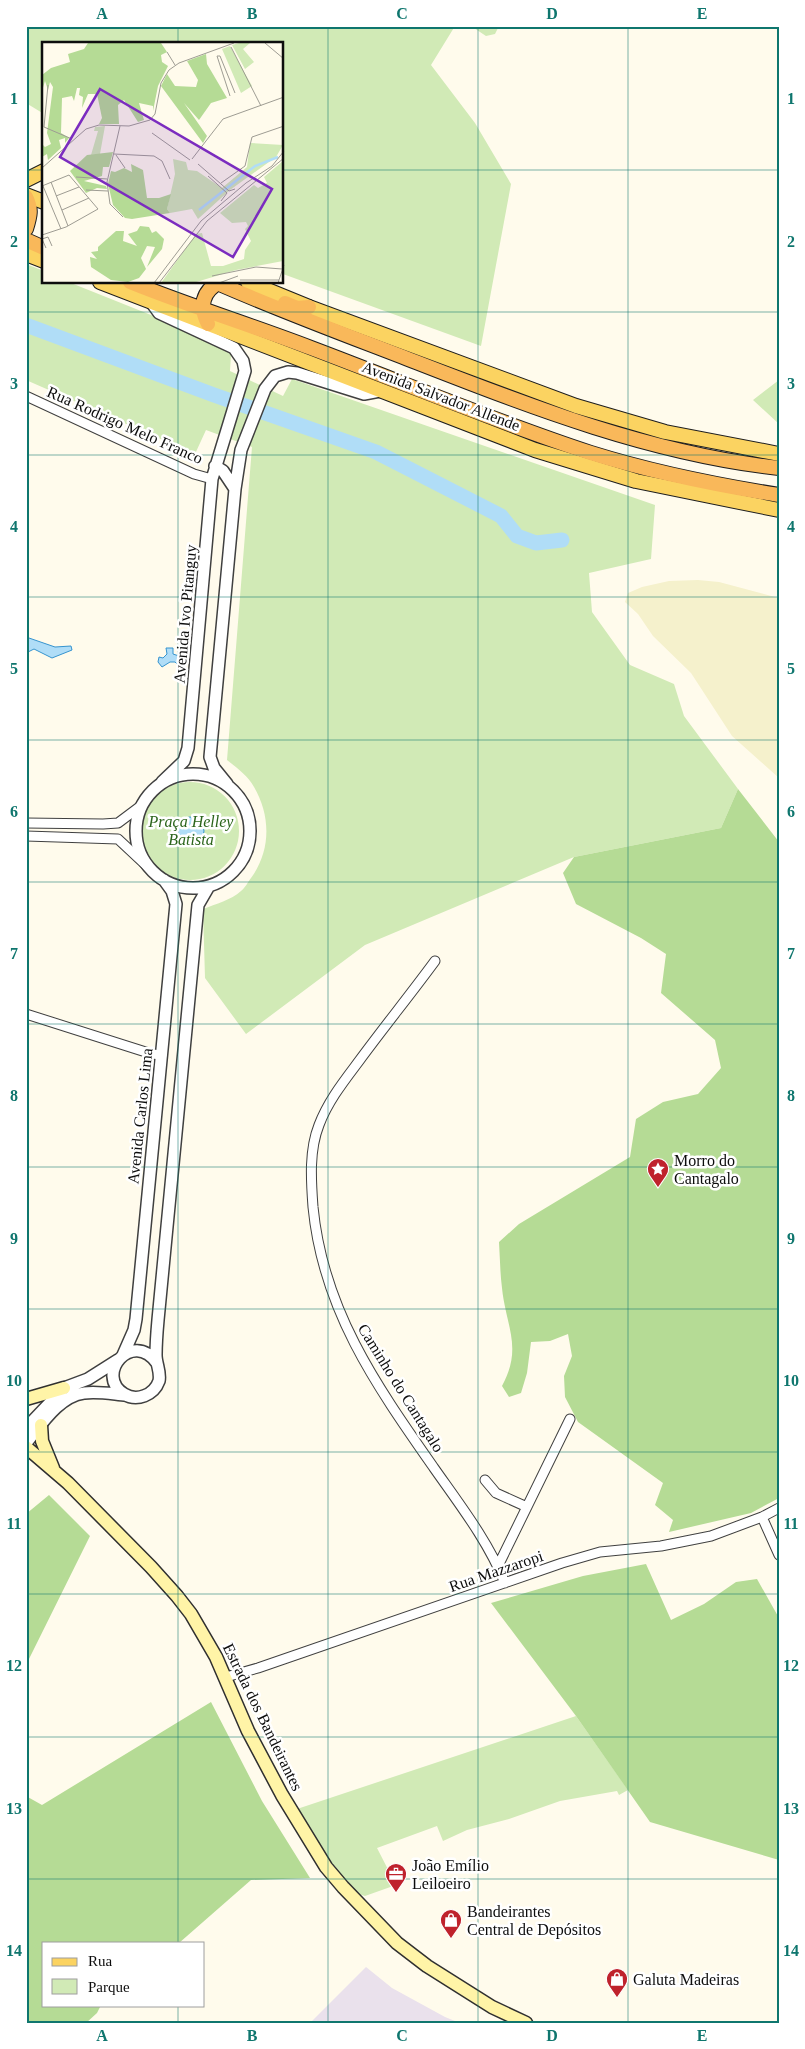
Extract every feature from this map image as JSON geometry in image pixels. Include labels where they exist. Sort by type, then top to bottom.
[{"type":"highway","points":[[32,205],[26,241],[42,247]]},
{"type":"highway","name":"Avenida Salvador Allende","points":[[135,284],[310,347],[523,430],[592,453],[654,470],[779,495]]},
{"type":"highway","points":[[208,324],[203,310],[204,296],[216,284]]},
{"type":"highway","name":"Avenida Salvador Allende","points":[[220,284],[483,388],[562,417],[662,446],[758,466],[779,468]]},
{"type":"highway","points":[[239,284],[297,308],[309,307]]},
{"type":"highway","points":[[758,466],[768,463],[779,464]]},
{"type":"main road","points":[[26,180],[42,172]]},
{"type":"main road","points":[[26,241],[42,259]]},
{"type":"main road","name":"Avenida Salvador Allende","points":[[105,284],[380,392],[535,450],[636,481],[779,510]]},
{"type":"main road","points":[[253,284],[309,307],[542,394],[619,419],[689,437],[779,454]]},
{"type":"main road","points":[[26,1399],[64,1388]]},
{"type":"main road","points":[[42,1425],[42,1441],[54,1470]]},
{"type":"main road","name":"Estrada dos Bandeirantes","points":[[26,1447],[54,1470],[177,1596],[203,1635],[226,1677],[248,1731],[282,1795],[317,1852],[343,1887],[390,1937],[427,1966],[492,2008],[526,2023]]},
{"type":"street","name":"Avenida Ivo Pitanguy","points":[[151,302],[159,313],[234,348],[243,361],[244,377],[212,479],[188,748],[184,761],[162,782]]},
{"type":"street","points":[[26,836],[118,839],[164,880],[178,887],[194,888],[209,886],[224,880],[236,869],[245,856],[250,841],[250,825],[246,809],[238,795],[214,768],[210,757],[235,489],[242,450],[267,385],[275,376],[288,372],[297,373],[364,394],[380,392]]},
{"type":"street","name":"Rua Rodrigo Melo Franco","points":[[26,396],[194,474],[212,479]]},
{"type":"street","points":[[215,466],[223,471],[235,489]]},
{"type":"street","points":[[26,823],[118,823],[142,805],[152,791],[162,782],[188,773],[212,777],[227,784]]},
{"type":"street","points":[[142,805],[136,826],[136,839],[140,852],[149,868]]},
{"type":"street","name":"Avenida Carlos Lima","points":[[126,1395],[120,1391],[113,1378],[114,1370],[134,1330],[136,1318],[176,904],[172,891],[164,880]]},
{"type":"street","points":[[26,1442],[64,1402],[79,1394],[90,1392],[141,1397],[154,1389],[158,1382],[160,1374],[157,1363],[158,1320],[198,905],[209,886]]},
{"type":"street","name":"Caminho do Cantagalo","points":[[435,961],[335,1093],[322,1117],[313,1146],[311,1186],[315,1226],[321,1259],[332,1295],[354,1346],[434,1467],[472,1520],[498,1566],[505,1583]]},
{"type":"street","points":[[26,1014],[152,1054],[162,1055]]},
{"type":"street","points":[[26,1428],[64,1388],[88,1379],[130,1352],[148,1354],[157,1363]]},
{"type":"street","points":[[498,1566],[570,1419]]},
{"type":"street","points":[[485,1480],[496,1493],[527,1507]]},
{"type":"street","name":"Rua Mazzaropi","points":[[226,1677],[276,1662],[600,1552],[661,1546],[711,1536],[762,1517],[779,1508]]},
{"type":"street","points":[[762,1517],[779,1555]]},
{"type":"shaded area","points":[[698,580],[719,582],[779,598],[779,778],[732,736],[691,673],[653,636],[638,614],[625,602],[628,593],[642,587],[669,581]]},
{"type":"shaded area","points":[[366,1967],[392,1988],[445,2017],[460,2023],[310,2023]]},
{"type":"green space","points":[[26,26],[455,26],[431,65],[475,123],[511,184],[481,346],[284,274],[284,42],[42,42],[42,113],[26,103]]},
{"type":"green space","points":[[471,26],[499,26],[495,34],[486,36]]},
{"type":"green space","points":[[26,264],[42,270],[42,284],[74,284],[226,345],[231,355],[230,371],[283,396],[292,379],[655,505],[651,559],[589,573],[592,612],[630,665],[674,684],[684,716],[738,789],[721,828],[574,857],[365,945],[246,1034],[205,978],[203,909],[228,899],[242,890],[258,868],[265,845],[266,821],[260,798],[249,779],[227,760],[252,447],[206,430],[195,454],[26,380]]},
{"type":"green space","points":[[779,380],[779,424],[753,400]]},
{"type":"green space","name":"Praça Helley Batista","points":[[190,782],[209,786],[225,796],[235,812],[239,831],[235,850],[225,866],[209,876],[190,880],[171,876],[155,866],[145,850],[141,831],[145,812],[155,796],[171,786]]},
{"type":"green space","points":[[738,789],[779,842],[779,1498],[751,1513],[669,1532],[673,1520],[655,1505],[663,1483],[578,1422],[565,1397],[564,1376],[572,1356],[568,1334],[550,1341],[531,1342],[527,1373],[521,1393],[509,1397],[502,1386],[508,1372],[512,1348],[502,1288],[499,1242],[519,1224],[630,1157],[636,1119],[663,1102],[698,1094],[721,1068],[715,1040],[661,993],[666,954],[641,938],[576,904],[563,873],[574,857],[721,828]]},
{"type":"green space","points":[[49,1495],[90,1536],[26,1665],[26,1514]]},
{"type":"green space","points":[[646,1564],[671,1620],[704,1604],[736,1582],[757,1579],[779,1618],[779,1860],[650,1822],[576,1716],[491,1603],[583,1576]]},
{"type":"green space","points":[[211,1702],[262,1801],[310,1878],[251,1880],[180,1942],[42,1942],[42,2006],[100,2006],[97,2013],[86,2023],[26,2023],[26,1796],[42,1805]]},
{"type":"green space","points":[[576,1716],[628,1790],[619,1795],[617,1791],[560,1801],[509,1819],[467,1830],[443,1841],[437,1826],[377,1848],[396,1885],[365,1896],[355,1893],[335,1869],[297,1809]]},
{"type":"water","points":[[29,638],[55,647],[71,646],[72,650],[52,658],[34,649],[26,653],[26,640]]},
{"type":"water","points":[[166,648],[173,648],[173,654],[179,656],[180,663],[170,662],[162,667],[158,662],[159,657],[163,658],[167,654]]},
{"type":"water","points":[[190,817],[200,821],[204,831],[200,841],[190,845],[180,841],[176,831],[180,821]]},
{"type":"waterway","points":[[26,325],[214,395],[376,452],[501,516],[517,536],[536,543],[562,540]]},
{"type":"place","name":"Morro do Cantagalo","points":[[658,1188]]},
{"type":"place","name":"João Emílio Leiloeiro","points":[[396,1893]]},
{"type":"place","name":"Bandeirantes Central de Depósitos","points":[[451,1939]]},
{"type":"place","name":"Galuta Madeiras","points":[[617,1998]]}]
